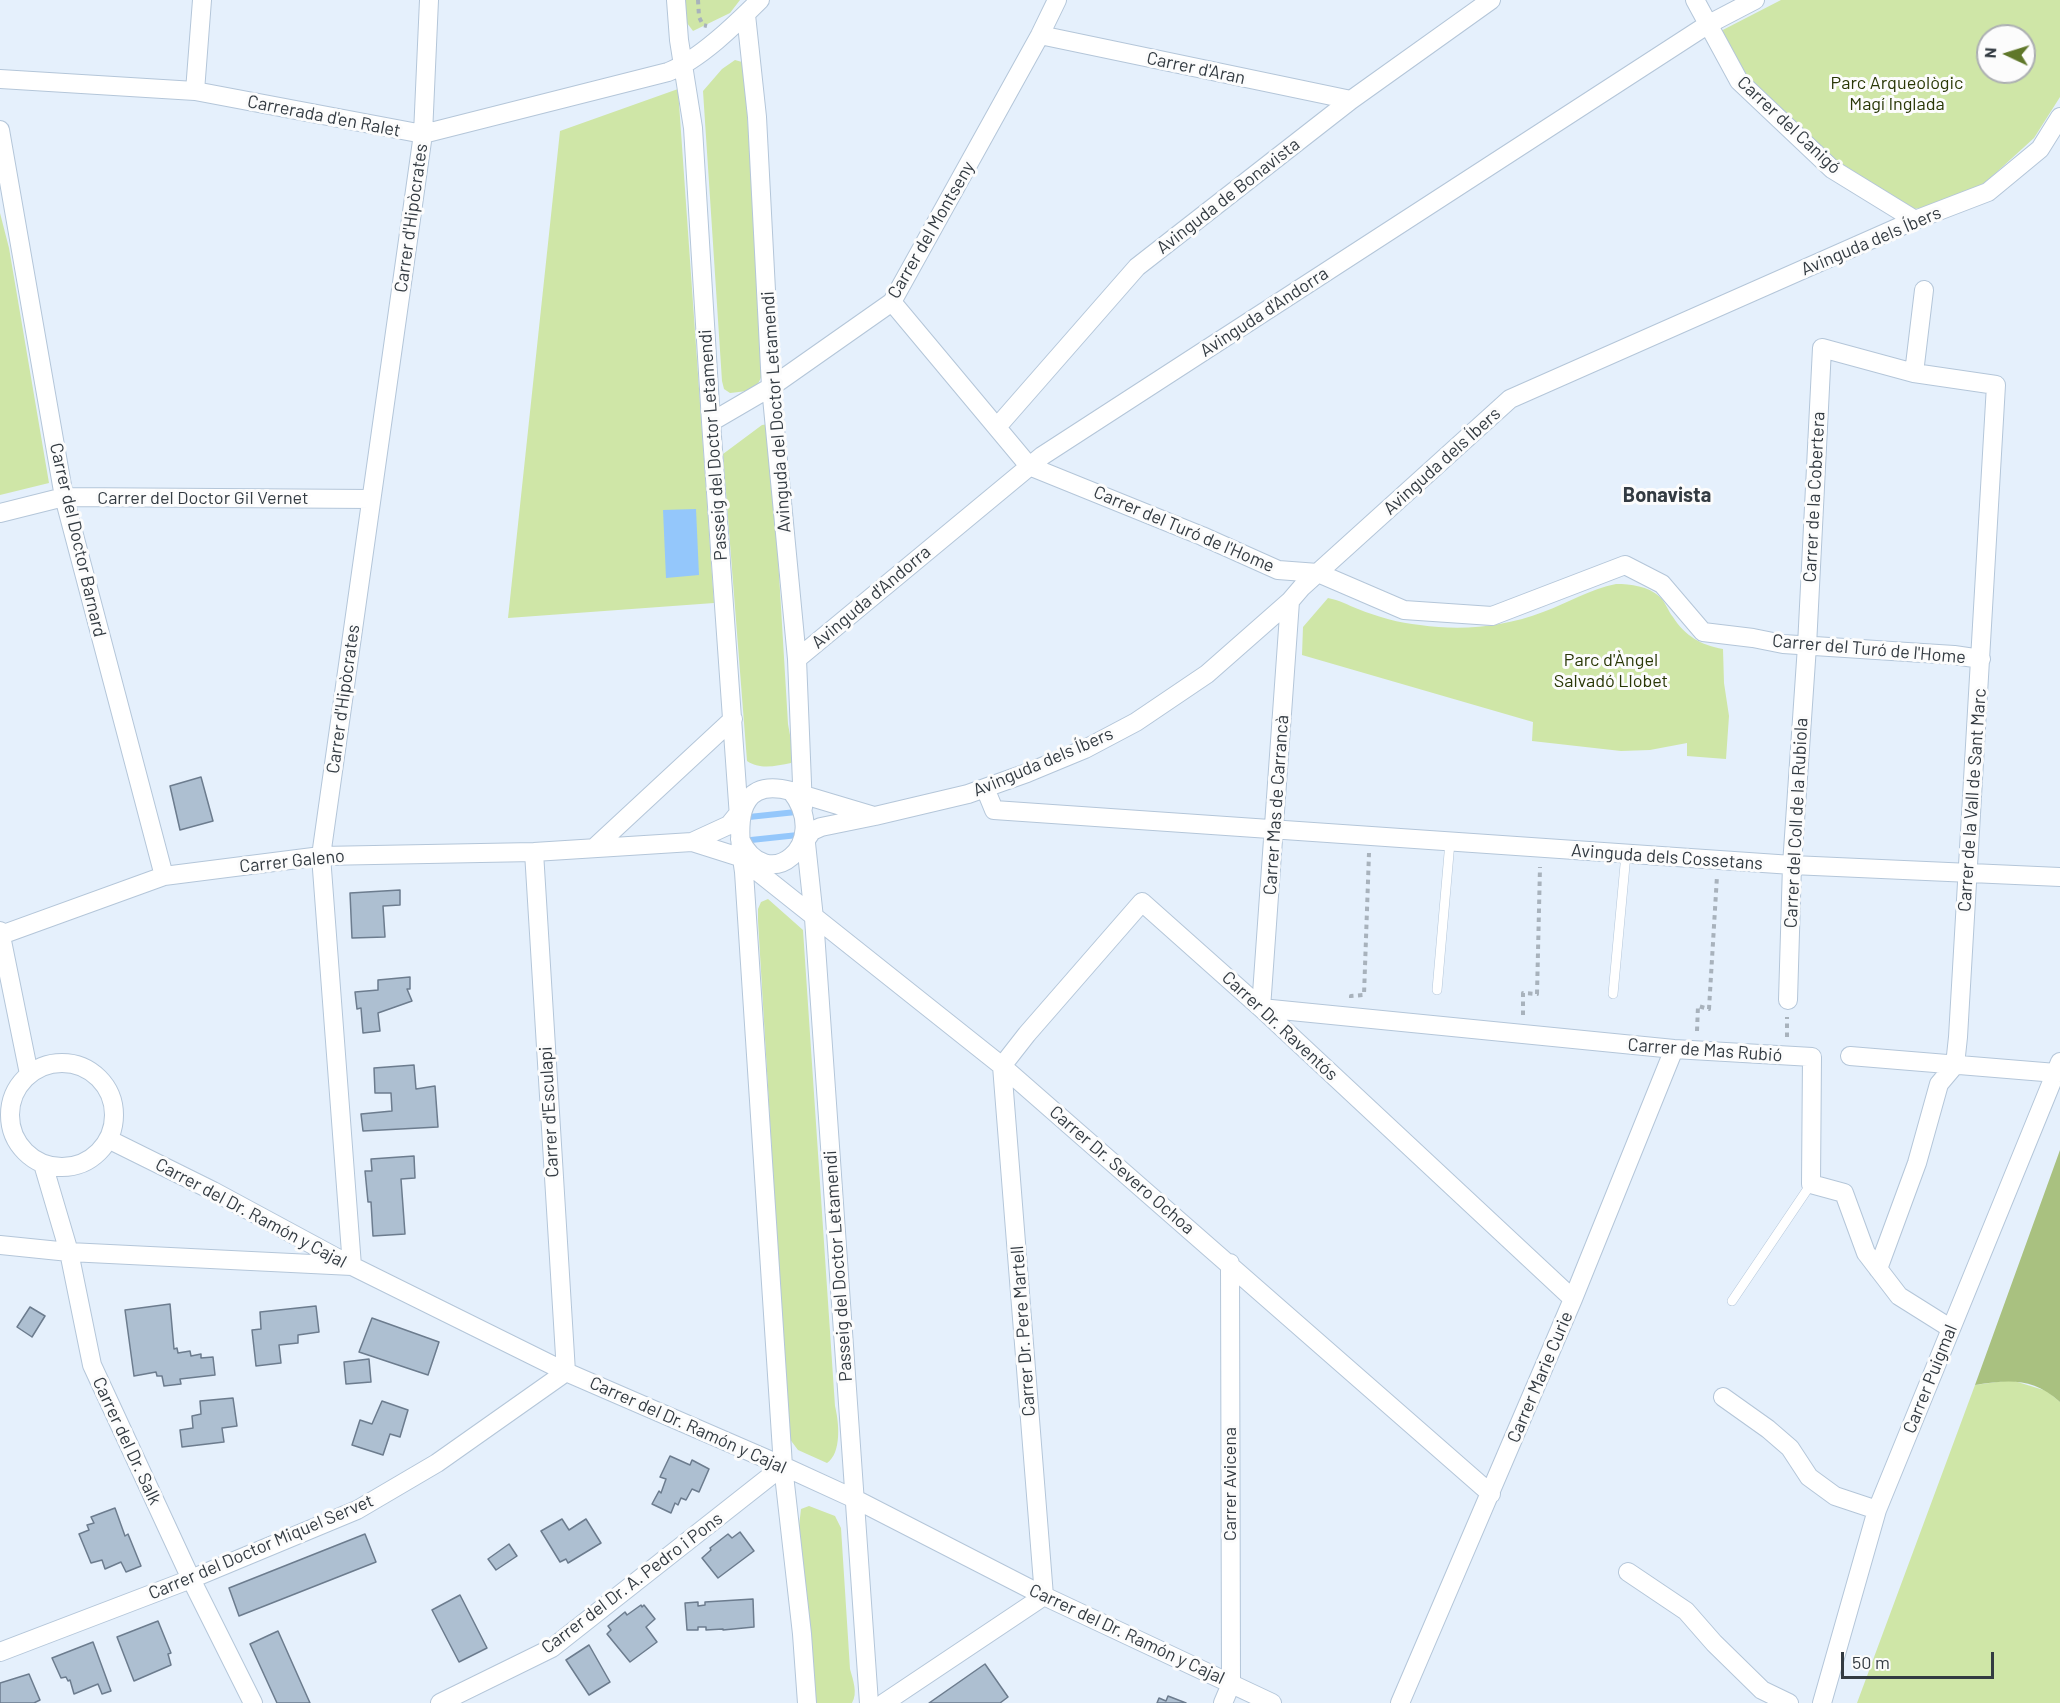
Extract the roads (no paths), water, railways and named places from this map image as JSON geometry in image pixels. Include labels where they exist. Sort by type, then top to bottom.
[{"type":"street","points":[[195,91],[202,0]]},
{"type":"street","name":"Carrer d'Hipòcrates","points":[[352,1266],[321,856],[423,134],[429,0]]},
{"type":"street","name":"Passeig del Doctor Letamendi","points":[[676,0],[679,40],[693,128],[783,1466],[802,1634],[807,1703]]},
{"type":"street","name":"Carrerada d'en Ralet","points":[[0,79],[195,91],[423,134],[684,66],[746,15],[760,0]]},
{"type":"street","name":"Carrer del Montseny","points":[[711,422],[771,387],[892,302],[1040,35],[1057,0]]},
{"type":"street","name":"Avinguda de Bonavista","points":[[997,427],[1137,267],[1351,100],[1491,0]]},
{"type":"street","name":"Carrer del Canigó","points":[[1695,0],[1739,81],[1832,169],[1916,220]]},
{"type":"street","name":"Avinguda d'Andorra","points":[[797,659],[1029,466],[1707,25],[1755,0]]},
{"type":"street","name":"Avinguda del Doctor Letamendi","points":[[746,15],[757,117],[771,387],[797,659],[799,799]]},
{"type":"street","name":"Carrer d'Aran","points":[[1040,35],[1351,100]]},
{"type":"street","name":"Avinguda dels Íbers","points":[[803,841],[812,831],[821,826],[875,816],[985,788],[1085,749],[1136,722],[1206,674],[1290,601],[1510,399],[1916,220],[1988,192],[2040,148],[2060,117]]},
{"type":"street","name":"Carrer del Doctor Barnard","points":[[0,130],[64,497],[164,876]]},
{"type":"street","name":"Avinguda dels Íbers","points":[[2040,148],[2060,144]]},
{"type":"street","points":[[1914,373],[1924,290]]},
{"type":"street","name":"Carrer del Turó de l'Home","points":[[892,302],[1029,466],[1202,536],[1278,570],[1318,573],[1404,610],[1492,616],[1625,565],[1662,585],[1702,632],[1807,646],[1954,655],[1980,659]]},
{"type":"street","name":"Carrer de la Vall de Sant Marc","points":[[1822,348],[1914,373],[1996,385],[1954,1065]]},
{"type":"street","name":"Carrer de la Cobertera","points":[[1807,646],[1822,348]]},
{"type":"street","name":"Carrer del Doctor Gil Vernet","points":[[0,513],[64,497],[371,499]]},
{"type":"street","name":"Carrer Mas de Carrancà","points":[[1261,1008],[1290,601]]},
{"type":"street","name":"Carrer del Coll de la Rubiola","points":[[1788,1000],[1792,865],[1807,646]]},
{"type":"street","points":[[595,847],[733,719]]},
{"type":"street","points":[[765,788],[778,788],[799,799],[803,841],[790,858],[779,863],[767,864],[754,859],[746,850],[741,820],[752,795],[765,788]]},
{"type":"street","name":"Avinguda dels Cossetans","points":[[985,788],[994,810],[1792,865],[2060,878]]},
{"type":"street","name":"Avinguda dels Íbers","points":[[799,799],[875,816]]},
{"type":"street","name":"Carrer Galeno","points":[[0,933],[164,876],[321,856],[534,852],[692,842],[741,820]]},
{"type":"street","name":"Passeig del Doctor Letamendi","points":[[803,841],[814,918],[869,1703]]},
{"type":"street","name":"Carrer Galeno","points":[[692,842],[742,860],[767,864]]},
{"type":"street","name":"Carrer d'Esculapi","points":[[534,852],[566,1372]]},
{"type":"street","name":"Carrer Dr. Severo Ochoa","points":[[742,860],[1002,1066],[1230,1263],[1491,1494]]},
{"type":"street","name":"Carrer Dr. Raventós","points":[[1002,1066],[1142,902],[1261,1008],[1573,1299]]},
{"type":"street","points":[[0,933],[29,1074]]},
{"type":"street","name":"Carrer de Mas Rubió","points":[[1261,1008],[1674,1049],[1812,1057],[1811,1184]]},
{"type":"street","name":"Carrer Marie Curie","points":[[1400,1703],[1573,1299],[1674,1049]]},
{"type":"street","points":[[1850,1056],[1954,1065],[2058,1067]]},
{"type":"street","points":[[63,1062],[80,1066],[96,1075],[109,1091],[114,1108],[113,1127],[108,1139],[95,1157],[79,1166],[61,1168],[43,1164],[29,1157],[17,1143],[5,1105],[29,1074],[44,1065],[63,1062]]},
{"type":"street","points":[[1878,1269],[1917,1163],[1939,1084],[1954,1065]]},
{"type":"street","name":"Carrer Dr. Pere Martell","points":[[1002,1066],[1044,1596]]},
{"type":"street","name":"Carrer Puigmal","points":[[1822,1703],[1876,1510],[2058,1067]]},
{"type":"street","name":"Carrer del Dr. Ramón y Cajal","points":[[108,1139],[213,1191],[352,1266],[566,1372],[855,1499],[1044,1596],[1272,1703]]},
{"type":"street","name":"Carrer del Dr. Salk","points":[[43,1164],[69,1252],[92,1365],[191,1579],[253,1703]]},
{"type":"street","points":[[1811,1184],[1844,1192],[1866,1253],[1899,1296],[1950,1328]]},
{"type":"street","points":[[0,1245],[69,1252],[352,1266]]},
{"type":"street","name":"Carrer Avicena","points":[[1223,1703],[1231,1684],[1230,1263]]},
{"type":"street","name":"Carrer del Doctor Miquel Servet","points":[[0,1652],[191,1579],[357,1510],[436,1463],[566,1372]]},
{"type":"street","points":[[1723,1397],[1790,1448],[1809,1477],[1835,1496],[1876,1510]]},
{"type":"street","name":"Carrer del Dr. A. Pedro i Pons","points":[[440,1703],[552,1648],[783,1466]]},
{"type":"street","points":[[1628,1572],[1686,1611],[1714,1643],[1762,1690],[1789,1703]]},
{"type":"street","points":[[884,1703],[1044,1596]]},
{"type":"lane","points":[[1437,990],[1450,842]]},
{"type":"lane","points":[[1612,994],[1626,854]]},
{"type":"lane","points":[[1732,1301],[1811,1184]]},
{"type":"water","points":[[696,509],[699,575],[666,578],[663,510]]},
{"type":"waterway","points":[[749,817],[796,812]]},
{"type":"waterway","points":[[751,840],[798,835]]},
{"type":"district","name":"Bonavista","points":[[1667,495]]},
{"type":"park label","name":"Parc Arqueològic Magí Inglada","points":[[1897,94]]},
{"type":"park label","name":"Parc d'Àngel Salvadó Llobet","points":[[1611,670]]}]
